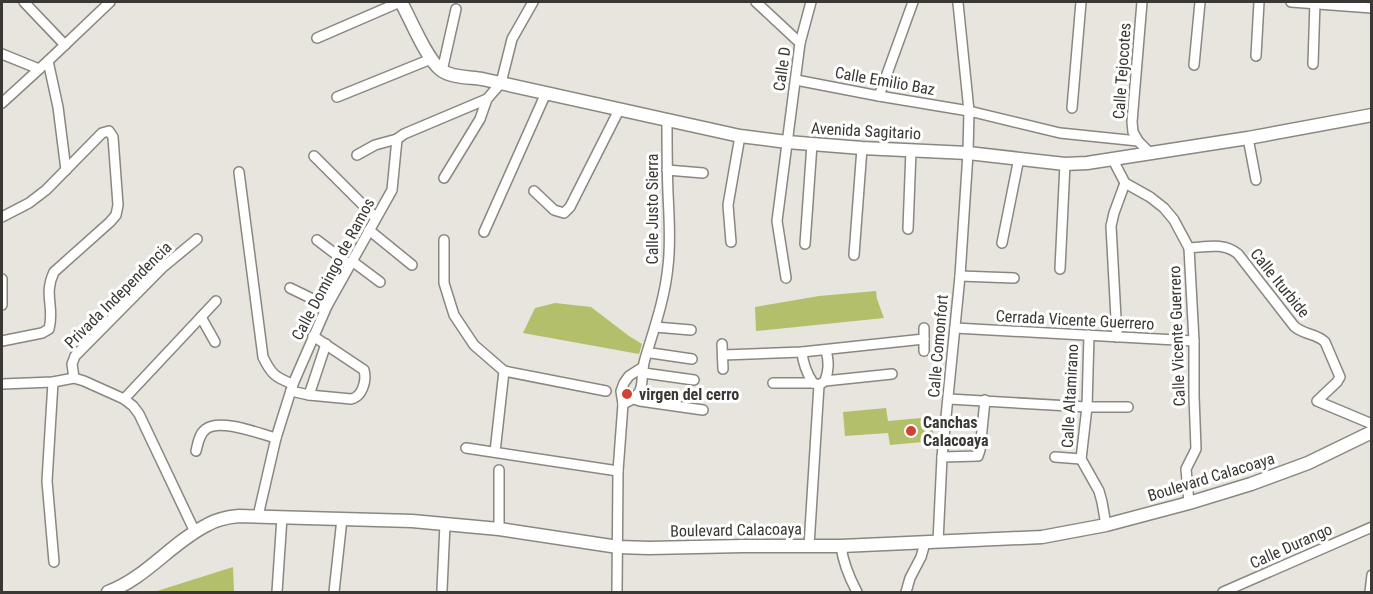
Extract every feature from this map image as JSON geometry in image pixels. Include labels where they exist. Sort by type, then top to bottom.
[{"type":"street","points":[[24,2],[65,45]]},
{"type":"street","points":[[2,103],[110,2]]},
{"type":"street","points":[[317,38],[400,2],[430,59],[442,71]]},
{"type":"street","points":[[444,178],[480,119],[488,99],[501,83],[512,39],[533,2]]},
{"type":"street","points":[[756,2],[800,43]]},
{"type":"street","name":"Calle D","points":[[786,278],[777,221],[800,43],[811,2]]},
{"type":"street","points":[[879,96],[913,2]]},
{"type":"street","points":[[1072,108],[1081,2]]},
{"type":"street","name":"Calle Tejocotes","points":[[1138,141],[1133,132],[1132,122],[1142,2]]},
{"type":"street","points":[[1194,65],[1200,2]]},
{"type":"street","points":[[1256,57],[1259,2]]},
{"type":"street","points":[[1291,2],[1371,8]]},
{"type":"street","points":[[1313,64],[1315,2]]},
{"type":"street","name":"Calle Comonfort","points":[[939,542],[942,457],[956,328],[968,153],[969,111],[958,3]]},
{"type":"street","points":[[442,71],[456,9]]},
{"type":"street","points":[[2,54],[39,69]]},
{"type":"street","points":[[337,97],[430,59]]},
{"type":"street","points":[[48,61],[58,106],[66,170]]},
{"type":"street","name":"Avenida Sagitario","points":[[442,71],[740,136],[862,148],[968,153],[1065,164],[1087,164],[1113,160],[1371,115]]},
{"type":"street","name":"Calle Emilio Baz","points":[[796,80],[969,111],[1060,133],[1138,141]]},
{"type":"street","points":[[484,232],[546,93]]},
{"type":"street","points":[[357,155],[375,145],[397,139],[488,99]]},
{"type":"street","points":[[534,191],[554,210],[564,213],[570,207],[619,110]]},
{"type":"street","name":"Calle Justo Sierra","points":[[634,399],[639,393],[665,288],[668,266],[670,235],[667,120]]},
{"type":"street","points":[[2,217],[29,203],[46,190],[102,133],[109,131],[113,137],[116,215],[54,272],[48,293],[51,321],[49,329],[42,333],[2,341]]},
{"type":"street","points":[[731,242],[728,206],[740,136]]},
{"type":"street","points":[[1248,138],[1256,180]]},
{"type":"street","name":"Calle Domingo de Ramos","points":[[258,516],[276,438],[292,387],[327,306],[392,190],[397,139]]},
{"type":"street","points":[[1138,141],[1150,153]]},
{"type":"street","points":[[805,244],[812,144]]},
{"type":"street","points":[[854,255],[862,148]]},
{"type":"street","points":[[908,229],[910,150]]},
{"type":"street","points":[[314,156],[375,218]]},
{"type":"street","points":[[1002,243],[1019,158]]},
{"type":"street","points":[[1113,160],[1125,183],[1111,226],[1117,337]]},
{"type":"street","points":[[1060,269],[1065,164]]},
{"type":"street","points":[[667,170],[703,173]]},
{"type":"street","points":[[239,172],[263,357],[268,369],[292,387],[309,395],[351,399],[359,396],[365,378],[364,370],[313,336]]},
{"type":"street","name":"Calle Vicente Guerrero","points":[[1125,183],[1164,208],[1174,220],[1189,248],[1196,449],[1186,469],[1189,503]]},
{"type":"street","points":[[369,230],[412,265]]},
{"type":"street","name":"Privada Independencia","points":[[74,378],[72,364],[75,356],[162,268],[197,238]]},
{"type":"street","points":[[317,240],[380,282]]},
{"type":"street","points":[[444,240],[444,283],[454,315],[474,345],[504,371],[606,391]]},
{"type":"street","name":"Calle Iturbide","points":[[1189,248],[1225,246],[1232,249],[1294,326],[1300,332],[1321,338],[1325,342],[1340,377],[1317,401],[1370,432]]},
{"type":"street","points":[[960,276],[1014,278]]},
{"type":"street","points":[[2,279],[2,305]]},
{"type":"street","points":[[290,288],[327,306]]},
{"type":"street","points":[[124,399],[216,301]]},
{"type":"street","points":[[201,317],[216,342]]},
{"type":"street","points":[[655,327],[691,330]]},
{"type":"street","points":[[924,328],[924,351]]},
{"type":"street","name":"Cerrada Vicente Guerrero","points":[[956,328],[1194,341]]},
{"type":"street","name":"Calle Altamirano","points":[[1089,335],[1082,459],[1099,491],[1106,525]]},
{"type":"street","points":[[723,355],[802,352],[924,339]]},
{"type":"street","points":[[309,395],[326,344]]},
{"type":"street","points":[[722,344],[723,369]]},
{"type":"street","points":[[809,546],[819,383],[828,371],[829,360],[826,350]]},
{"type":"street","points":[[648,351],[693,359]]},
{"type":"street","points":[[802,352],[806,374],[819,383]]},
{"type":"street","points":[[643,370],[694,380]]},
{"type":"street","name":"Calle Justo Sierra","points":[[617,592],[618,471],[623,404],[621,391],[629,376],[643,370]]},
{"type":"street","points":[[495,452],[504,371]]},
{"type":"street","points":[[773,383],[819,383],[892,374]]},
{"type":"street","points":[[2,384],[53,382],[74,378],[124,399],[140,414],[195,532]]},
{"type":"street","points":[[53,382],[48,481],[54,562]]},
{"type":"street","points":[[623,404],[634,399],[703,410]]},
{"type":"street","points":[[949,399],[1086,407],[1128,407]]},
{"type":"street","points":[[942,457],[978,456],[985,400]]},
{"type":"street","points":[[196,451],[199,438],[206,428],[217,424],[276,438]]},
{"type":"street","name":"Boulevard Calacoaya","points":[[108,592],[122,587],[142,574],[195,532],[225,518],[239,516],[412,521],[499,529],[618,547],[649,548],[841,546],[1042,537],[1106,525],[1251,484],[1308,463],[1370,432]]},
{"type":"street","points":[[466,448],[618,471]]},
{"type":"street","points":[[1055,457],[1082,459]]},
{"type":"street","points":[[499,470],[499,529]]},
{"type":"street","points":[[277,592],[282,517]]},
{"type":"street","points":[[334,592],[342,519]]},
{"type":"street","points":[[442,590],[445,524]]},
{"type":"street","name":"Calle Durango","points":[[1223,592],[1371,527]]},
{"type":"street","points":[[906,592],[925,543]]},
{"type":"street","points":[[841,546],[847,571],[857,592]]},
{"type":"street","points":[[1370,592],[1371,575]]},
{"type":"green space","points":[[876,291],[884,318],[756,331],[755,307],[819,296]]},
{"type":"green space","points":[[555,303],[591,307],[642,344],[639,354],[523,333],[535,308]]},
{"type":"green space","points":[[886,408],[888,421],[932,417],[934,441],[890,445],[888,433],[845,436],[843,412]]},
{"type":"green space","points":[[233,567],[234,592],[154,592]]},
{"type":"place","name":"virgen del cerro","points":[[627,394]]},
{"type":"place","name":"Canchas Calacoaya","points":[[911,431]]}]
